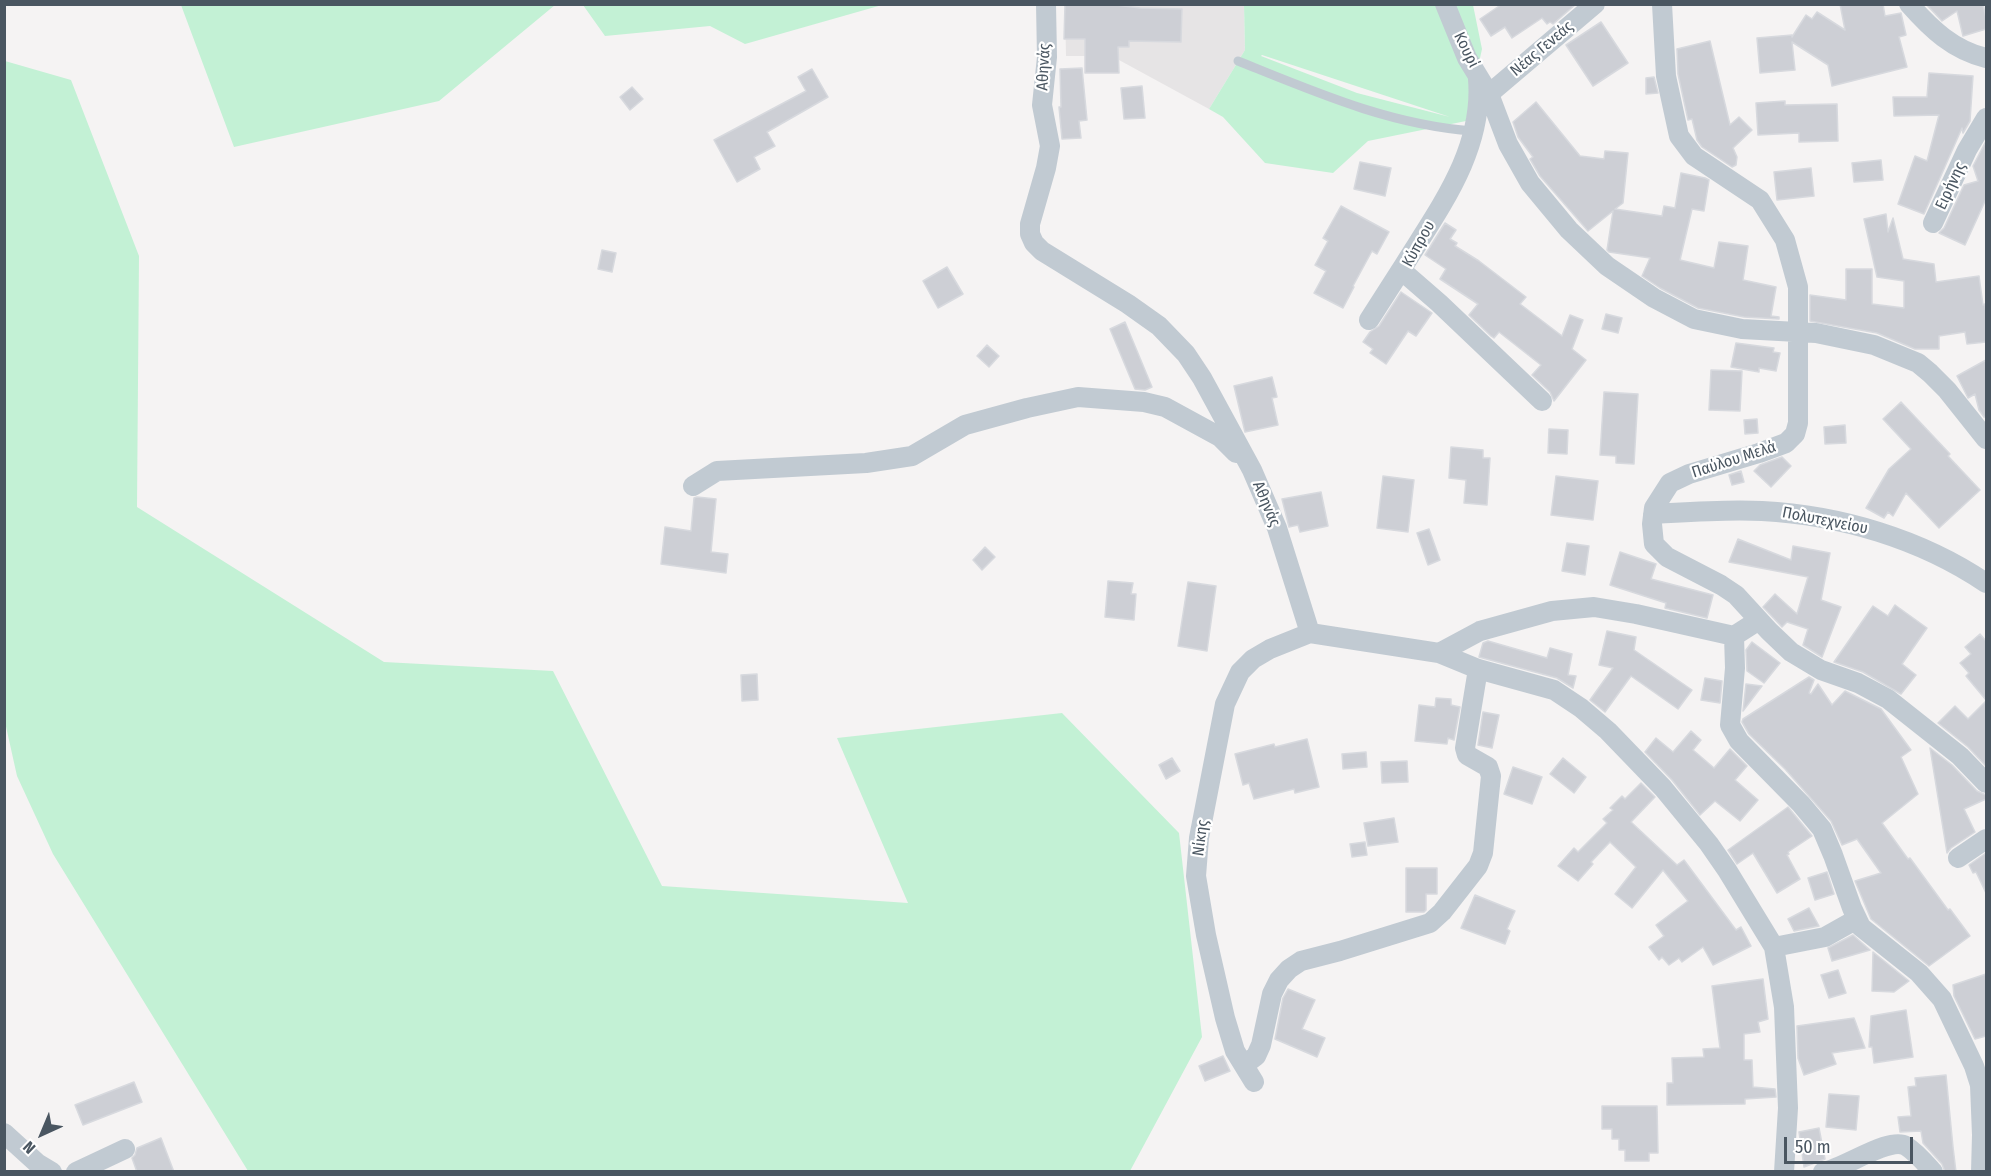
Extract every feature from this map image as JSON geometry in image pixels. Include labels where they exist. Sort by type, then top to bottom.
[{"type":"street","name":"Αθηνάς","points":[[1046,4],[1047,57],[1042,105],[1050,146],[1030,224],[1030,234],[1034,243],[1042,251],[1159,326],[1186,354],[1202,378],[1252,471],[1277,528],[1310,633]]},
{"type":"street","name":"Κουρί","points":[[1445,4],[1467,58],[1489,94],[1508,144],[1530,183],[1569,230],[1607,266],[1654,298],[1694,319],[1742,328],[1816,333],[1874,345],[1918,363],[1947,390],[1986,440]]},
{"type":"street","name":"Νέας Γενεάς","points":[[1489,94],[1595,4]]},
{"type":"street","name":"Παύλου Μελά","points":[[1662,4],[1666,76],[1679,136],[1694,156],[1761,200],[1785,240],[1797,287],[1798,423],[1795,434],[1786,443],[1670,483],[1659,497],[1653,514],[1653,541],[1659,551],[1729,590],[1742,600],[1783,645],[1808,663],[1858,683],[1888,699],[1960,756],[1986,783]]},
{"type":"street","points":[[1909,4],[1922,20],[1950,43],[1970,54],[1986,58]]},
{"type":"street","name":"Κύπρου","points":[[1478,73],[1479,97],[1473,131],[1463,165],[1401,270],[1542,401]]},
{"type":"street","name":"Ειρήνης","points":[[1933,223],[1967,150],[1986,118]]},
{"type":"street","points":[[1369,320],[1401,270]]},
{"type":"street","points":[[693,486],[717,471],[866,463],[912,456],[964,425],[1078,397],[1144,402],[1165,407],[1220,437],[1252,471]]},
{"type":"street","name":"Πολυτεχνείου","points":[[1653,514],[1763,511],[1841,522],[1902,540],[1930,552],[1984,584]]},
{"type":"street","points":[[1438,653],[1480,631],[1552,611],[1594,607],[1734,636],[1759,620]]},
{"type":"street","points":[[1310,633],[1438,653],[1478,669],[1554,690],[1581,708],[1608,731],[1663,788],[1709,844],[1774,947],[1784,1007],[1788,1108],[1784,1172]]},
{"type":"street","name":"Νίκης","points":[[1310,633],[1253,659],[1240,672],[1225,704],[1199,838],[1196,876],[1206,935],[1235,1051],[1249,1074],[1261,1045],[1272,994],[1279,980],[1289,969],[1301,961],[1430,923],[1442,912],[1478,866],[1483,853],[1491,776],[1488,767],[1467,755],[1465,748],[1478,669]]},
{"type":"street","points":[[1734,636],[1735,668],[1730,726],[1739,741],[1801,804],[1822,829],[1857,919],[1866,932],[1919,973],[1939,994],[1983,1086],[1981,1172]]},
{"type":"street","points":[[1958,858],[1986,839]]},
{"type":"street","points":[[1774,947],[1825,937],[1857,919]]},
{"type":"street","points":[[4,1133],[37,1163],[52,1172]]},
{"type":"street","points":[[1823,1172],[1833,1170],[1886,1145],[1896,1143],[1904,1145],[1933,1172]]},
{"type":"street","points":[[76,1172],[125,1149]]},
{"type":"lane","points":[[1238,60],[1340,102],[1426,125],[1473,131]]},
{"type":"shaded area","points":[[1065,5],[1244,5],[1245,50],[1209,109],[1119,60],[1118,56],[1066,56]]},
{"type":"green space","points":[[181,5],[555,5],[439,101],[234,147]]},
{"type":"green space","points":[[583,5],[882,5],[745,44],[710,26],[605,36]]},
{"type":"green space","points":[[1244,5],[1473,5],[1482,49],[1466,121],[1368,141],[1333,173],[1265,163],[1223,117],[1209,109],[1245,50]],"holes":[[[1262,55],[1450,117],[1357,93]]]},
{"type":"green space","points":[[5,61],[71,80],[139,256],[137,507],[384,662],[553,671],[662,886],[908,903],[837,738],[1062,713],[1179,833],[1202,1037],[1130,1171],[248,1171],[53,854],[17,776],[5,722]]},
{"type":"building","points":[[1065,4],[1108,4],[1140,8],[1182,9],[1181,42],[1129,41],[1129,47],[1118,47],[1119,73],[1085,73],[1085,39],[1064,39]]},
{"type":"building","points":[[1502,4],[1576,4],[1553,24],[1550,22],[1547,24],[1542,18],[1512,38],[1505,27],[1491,36],[1480,19]]},
{"type":"building","points":[[1840,4],[1883,4],[1885,16],[1901,13],[1906,35],[1899,37],[1907,67],[1832,86],[1828,65],[1792,42],[1795,70],[1760,73],[1757,38],[1792,35],[1792,37],[1806,15],[1812,19],[1817,12],[1845,30]]},
{"type":"building","points":[[1926,4],[1983,4],[1986,29],[1963,36],[1957,11],[1942,21]]},
{"type":"building","points":[[1601,22],[1628,63],[1593,86],[1566,45]]},
{"type":"building","points":[[1710,41],[1730,125],[1739,117],[1752,130],[1733,148],[1737,157],[1736,165],[1732,167],[1702,147],[1697,140],[1692,119],[1688,120],[1678,74],[1677,49]]},
{"type":"building","points":[[1082,68],[1087,120],[1079,121],[1081,138],[1062,139],[1059,107],[1061,107],[1060,69]]},
{"type":"building","points":[[812,69],[828,97],[767,132],[775,146],[754,157],[760,169],[737,182],[714,140],[806,91],[798,77]]},
{"type":"building","points":[[1929,73],[1973,76],[1970,121],[1963,133],[1962,128],[1924,214],[1898,204],[1915,156],[1927,161],[1939,115],[1894,116],[1893,97],[1927,97]]},
{"type":"building","points":[[1654,77],[1658,93],[1646,94],[1646,78]]},
{"type":"building","points":[[1142,86],[1145,118],[1124,119],[1121,88]]},
{"type":"building","points":[[632,87],[643,99],[630,110],[620,97]]},
{"type":"building","points":[[1785,101],[1785,105],[1837,104],[1838,141],[1799,142],[1799,133],[1758,135],[1756,103]]},
{"type":"building","points":[[1536,102],[1580,156],[1604,159],[1605,151],[1628,153],[1623,203],[1615,209],[1662,216],[1664,206],[1675,208],[1681,173],[1709,180],[1704,211],[1692,209],[1680,260],[1714,268],[1719,242],[1748,246],[1743,280],[1776,287],[1771,316],[1779,317],[1779,319],[1744,317],[1698,308],[1642,276],[1650,258],[1609,252],[1607,250],[1613,211],[1588,231],[1540,176],[1530,159],[1533,157],[1518,137],[1513,122]]},
{"type":"building","points":[[1986,141],[1986,199],[1965,245],[1939,233],[1944,228],[1964,185],[1978,181],[1973,166]]},
{"type":"building","points":[[1881,160],[1883,180],[1854,182],[1852,163]]},
{"type":"building","points":[[1360,162],[1391,168],[1385,196],[1354,189]]},
{"type":"building","points":[[1811,168],[1814,196],[1777,200],[1774,172]]},
{"type":"building","points":[[1341,206],[1389,232],[1377,254],[1372,251],[1343,308],[1314,293],[1326,271],[1315,265],[1328,241],[1323,238]]},
{"type":"building","points":[[1886,214],[1888,232],[1893,218],[1903,259],[1934,264],[1936,282],[1979,276],[1986,313],[1986,342],[1967,344],[1965,332],[1939,336],[1939,349],[1915,349],[1877,333],[1810,321],[1810,295],[1846,300],[1846,269],[1872,269],[1872,304],[1904,308],[1904,281],[1877,277],[1864,219]]},
{"type":"building","points":[[1445,223],[1456,230],[1450,239],[1457,243],[1455,246],[1479,261],[1526,297],[1520,304],[1562,336],[1570,315],[1583,320],[1572,349],[1586,360],[1554,401],[1550,392],[1532,375],[1541,365],[1499,332],[1494,338],[1491,336],[1469,315],[1478,304],[1440,279],[1446,269],[1425,255]]},
{"type":"building","points":[[602,250],[616,253],[612,272],[598,269]]},
{"type":"building","points":[[947,267],[963,294],[938,308],[923,281]]},
{"type":"building","points":[[1401,292],[1432,313],[1416,336],[1408,331],[1386,364],[1370,353],[1373,349],[1363,342],[1370,332],[1379,326]]},
{"type":"building","points":[[1606,314],[1622,318],[1618,333],[1602,329]]},
{"type":"building","points":[[1125,322],[1152,387],[1145,390],[1135,389],[1110,329]]},
{"type":"building","points":[[1736,343],[1774,348],[1773,352],[1780,353],[1776,371],[1759,368],[1759,372],[1731,367]]},
{"type":"building","points":[[987,345],[999,356],[989,367],[977,356]]},
{"type":"building","points":[[1986,360],[1986,417],[1984,417],[1979,410],[1975,394],[1968,398],[1957,376]]},
{"type":"building","points":[[1711,370],[1742,371],[1740,411],[1709,410]]},
{"type":"building","points":[[1272,377],[1277,397],[1272,398],[1278,425],[1245,432],[1234,386]]},
{"type":"building","points":[[1604,392],[1638,394],[1634,464],[1616,463],[1616,456],[1600,455]]},
{"type":"building","points":[[1901,402],[1980,490],[1939,528],[1906,493],[1893,516],[1888,512],[1884,518],[1866,508],[1889,469],[1911,449],[1883,419]]},
{"type":"building","points":[[1757,419],[1758,433],[1745,434],[1744,420]]},
{"type":"building","points":[[1845,425],[1846,443],[1825,444],[1824,427]]},
{"type":"building","points":[[1549,429],[1568,430],[1567,454],[1548,453]]},
{"type":"building","points":[[1451,447],[1483,450],[1483,458],[1490,458],[1487,505],[1464,503],[1466,480],[1449,478]]},
{"type":"building","points":[[1782,457],[1791,466],[1771,487],[1754,471],[1760,465]]},
{"type":"building","points":[[1741,471],[1744,482],[1732,485],[1729,475]]},
{"type":"building","points":[[1383,476],[1414,480],[1408,532],[1377,528]]},
{"type":"building","points":[[1556,476],[1598,481],[1593,520],[1551,515]]},
{"type":"building","points":[[1321,492],[1328,526],[1300,532],[1298,525],[1289,527],[1282,499]]},
{"type":"building","points":[[694,498],[716,499],[711,552],[728,554],[726,573],[661,564],[665,527],[691,531]]},
{"type":"building","points":[[1429,529],[1440,560],[1428,565],[1417,533]]},
{"type":"building","points":[[1738,539],[1791,560],[1793,546],[1830,553],[1821,600],[1841,607],[1822,657],[1803,645],[1808,629],[1787,622],[1782,627],[1763,607],[1775,594],[1797,614],[1808,577],[1729,562]]},
{"type":"building","points":[[1567,543],[1589,546],[1585,575],[1562,571]]},
{"type":"building","points":[[985,547],[995,557],[982,570],[973,560]]},
{"type":"building","points":[[1620,552],[1656,564],[1651,579],[1713,595],[1707,618],[1665,608],[1666,603],[1610,585]]},
{"type":"building","points":[[1108,581],[1133,583],[1131,594],[1136,594],[1134,620],[1105,617]]},
{"type":"building","points":[[1188,582],[1216,586],[1207,651],[1178,646]]},
{"type":"building","points":[[1895,605],[1927,628],[1902,664],[1916,675],[1901,694],[1863,672],[1834,662],[1873,606],[1888,616]]},
{"type":"building","points":[[1607,631],[1636,637],[1634,650],[1692,690],[1678,709],[1631,676],[1605,712],[1590,700],[1613,668],[1599,665]]},
{"type":"building","points":[[1980,634],[1986,641],[1986,700],[1966,676],[1969,673],[1960,663],[1971,654],[1965,647]]},
{"type":"building","points":[[1488,641],[1547,658],[1550,648],[1572,654],[1568,675],[1576,676],[1573,688],[1557,678],[1479,657],[1483,643]]},
{"type":"building","points":[[1752,642],[1780,663],[1764,683],[1747,671],[1746,650]]},
{"type":"building","points":[[757,674],[758,700],[742,701],[741,675]]},
{"type":"building","points":[[1809,677],[1814,680],[1809,693],[1811,694],[1818,684],[1832,705],[1845,691],[1881,709],[1911,750],[1901,757],[1918,794],[1882,823],[1970,936],[1929,966],[1871,919],[1855,881],[1881,873],[1857,839],[1842,845],[1831,821],[1785,769],[1749,734],[1742,722],[1743,719]]},
{"type":"building","points":[[1705,678],[1722,681],[1720,703],[1701,700]]},
{"type":"building","points":[[1746,684],[1762,686],[1743,711]]},
{"type":"building","points":[[1436,698],[1451,699],[1451,705],[1460,707],[1454,740],[1448,738],[1447,744],[1415,741],[1419,705],[1435,707]]},
{"type":"building","points":[[1986,701],[1986,766],[1968,747],[1938,723],[1955,706],[1968,719]]},
{"type":"building","points":[[1483,712],[1499,715],[1492,748],[1478,745]]},
{"type":"building","points":[[1691,731],[1701,740],[1693,750],[1714,768],[1730,749],[1747,766],[1735,780],[1758,800],[1740,821],[1715,801],[1700,815],[1672,780],[1645,752],[1656,738],[1673,752]]},
{"type":"building","points":[[1307,739],[1319,787],[1295,793],[1294,789],[1254,799],[1249,783],[1243,785],[1235,754],[1274,744],[1275,747]]},
{"type":"building","points":[[1930,748],[1952,765],[1977,791],[1986,795],[1986,799],[1964,809],[1975,832],[1947,853]]},
{"type":"building","points":[[1366,752],[1367,767],[1343,769],[1342,754]]},
{"type":"building","points":[[1172,758],[1180,771],[1166,779],[1159,765]]},
{"type":"building","points":[[1563,758],[1586,777],[1574,793],[1550,774]]},
{"type":"building","points":[[1407,761],[1408,782],[1382,783],[1381,762]]},
{"type":"building","points":[[1513,767],[1542,777],[1532,804],[1504,794]]},
{"type":"building","points":[[1641,783],[1655,797],[1631,822],[1677,865],[1684,860],[1736,930],[1741,927],[1751,946],[1713,965],[1703,947],[1682,962],[1679,958],[1669,965],[1662,957],[1659,960],[1649,947],[1664,936],[1656,925],[1688,901],[1663,870],[1632,908],[1615,894],[1636,867],[1610,842],[1591,862],[1593,864],[1578,881],[1558,866],[1574,848],[1578,852],[1607,823],[1603,819],[1613,810],[1610,808],[1622,796],[1625,799]]},
{"type":"building","points":[[1788,807],[1812,836],[1787,855],[1800,879],[1777,893],[1753,853],[1737,864],[1728,850]]},
{"type":"building","points":[[1394,818],[1398,842],[1368,846],[1364,823]]},
{"type":"building","points":[[1365,842],[1367,855],[1352,857],[1350,844]]},
{"type":"building","points":[[1986,853],[1986,893],[1976,872],[1973,873],[1969,865]]},
{"type":"building","points":[[1406,868],[1437,868],[1437,894],[1426,894],[1424,912],[1406,912]]},
{"type":"building","points":[[1827,872],[1834,894],[1815,900],[1808,878]]},
{"type":"building","points":[[1475,895],[1515,911],[1507,929],[1510,931],[1505,944],[1461,928]]},
{"type":"building","points":[[1809,908],[1819,926],[1794,931],[1788,919]]},
{"type":"building","points":[[1853,935],[1870,950],[1832,961],[1828,948]]},
{"type":"building","points":[[1873,952],[1909,981],[1894,992],[1872,991]]},
{"type":"building","points":[[1838,970],[1846,993],[1829,998],[1821,975]]},
{"type":"building","points":[[1986,974],[1986,1036],[1975,1039],[1954,996],[1953,985]]},
{"type":"building","points":[[1763,979],[1768,1019],[1758,1022],[1760,1032],[1744,1034],[1744,1060],[1752,1060],[1753,1087],[1775,1089],[1776,1097],[1745,1099],[1745,1104],[1667,1105],[1667,1083],[1673,1083],[1672,1058],[1704,1057],[1703,1049],[1720,1048],[1712,986]]},
{"type":"building","points":[[1288,989],[1315,1000],[1302,1029],[1325,1038],[1317,1057],[1275,1039],[1283,998]]},
{"type":"building","points":[[1906,1010],[1913,1057],[1874,1063],[1872,1047],[1869,1047],[1871,1016]]},
{"type":"building","points":[[1854,1018],[1865,1048],[1832,1053],[1836,1064],[1804,1075],[1798,1058],[1797,1026]]},
{"type":"building","points":[[1223,1056],[1230,1071],[1205,1081],[1199,1066]]},
{"type":"building","points":[[1946,1075],[1956,1172],[1945,1172],[1942,1164],[1923,1143],[1921,1131],[1900,1132],[1898,1117],[1911,1116],[1908,1087],[1916,1086],[1915,1078]]},
{"type":"building","points":[[134,1082],[142,1102],[83,1125],[75,1105]]},
{"type":"building","points":[[1829,1094],[1859,1096],[1856,1130],[1826,1127]]},
{"type":"building","points":[[1602,1106],[1657,1106],[1658,1153],[1649,1153],[1649,1161],[1625,1161],[1625,1150],[1619,1150],[1619,1139],[1612,1139],[1612,1129],[1602,1129]]},
{"type":"building","points":[[1819,1128],[1825,1159],[1804,1167],[1799,1132]]},
{"type":"building","points":[[161,1138],[174,1172],[137,1172],[132,1158],[137,1148]]}]
